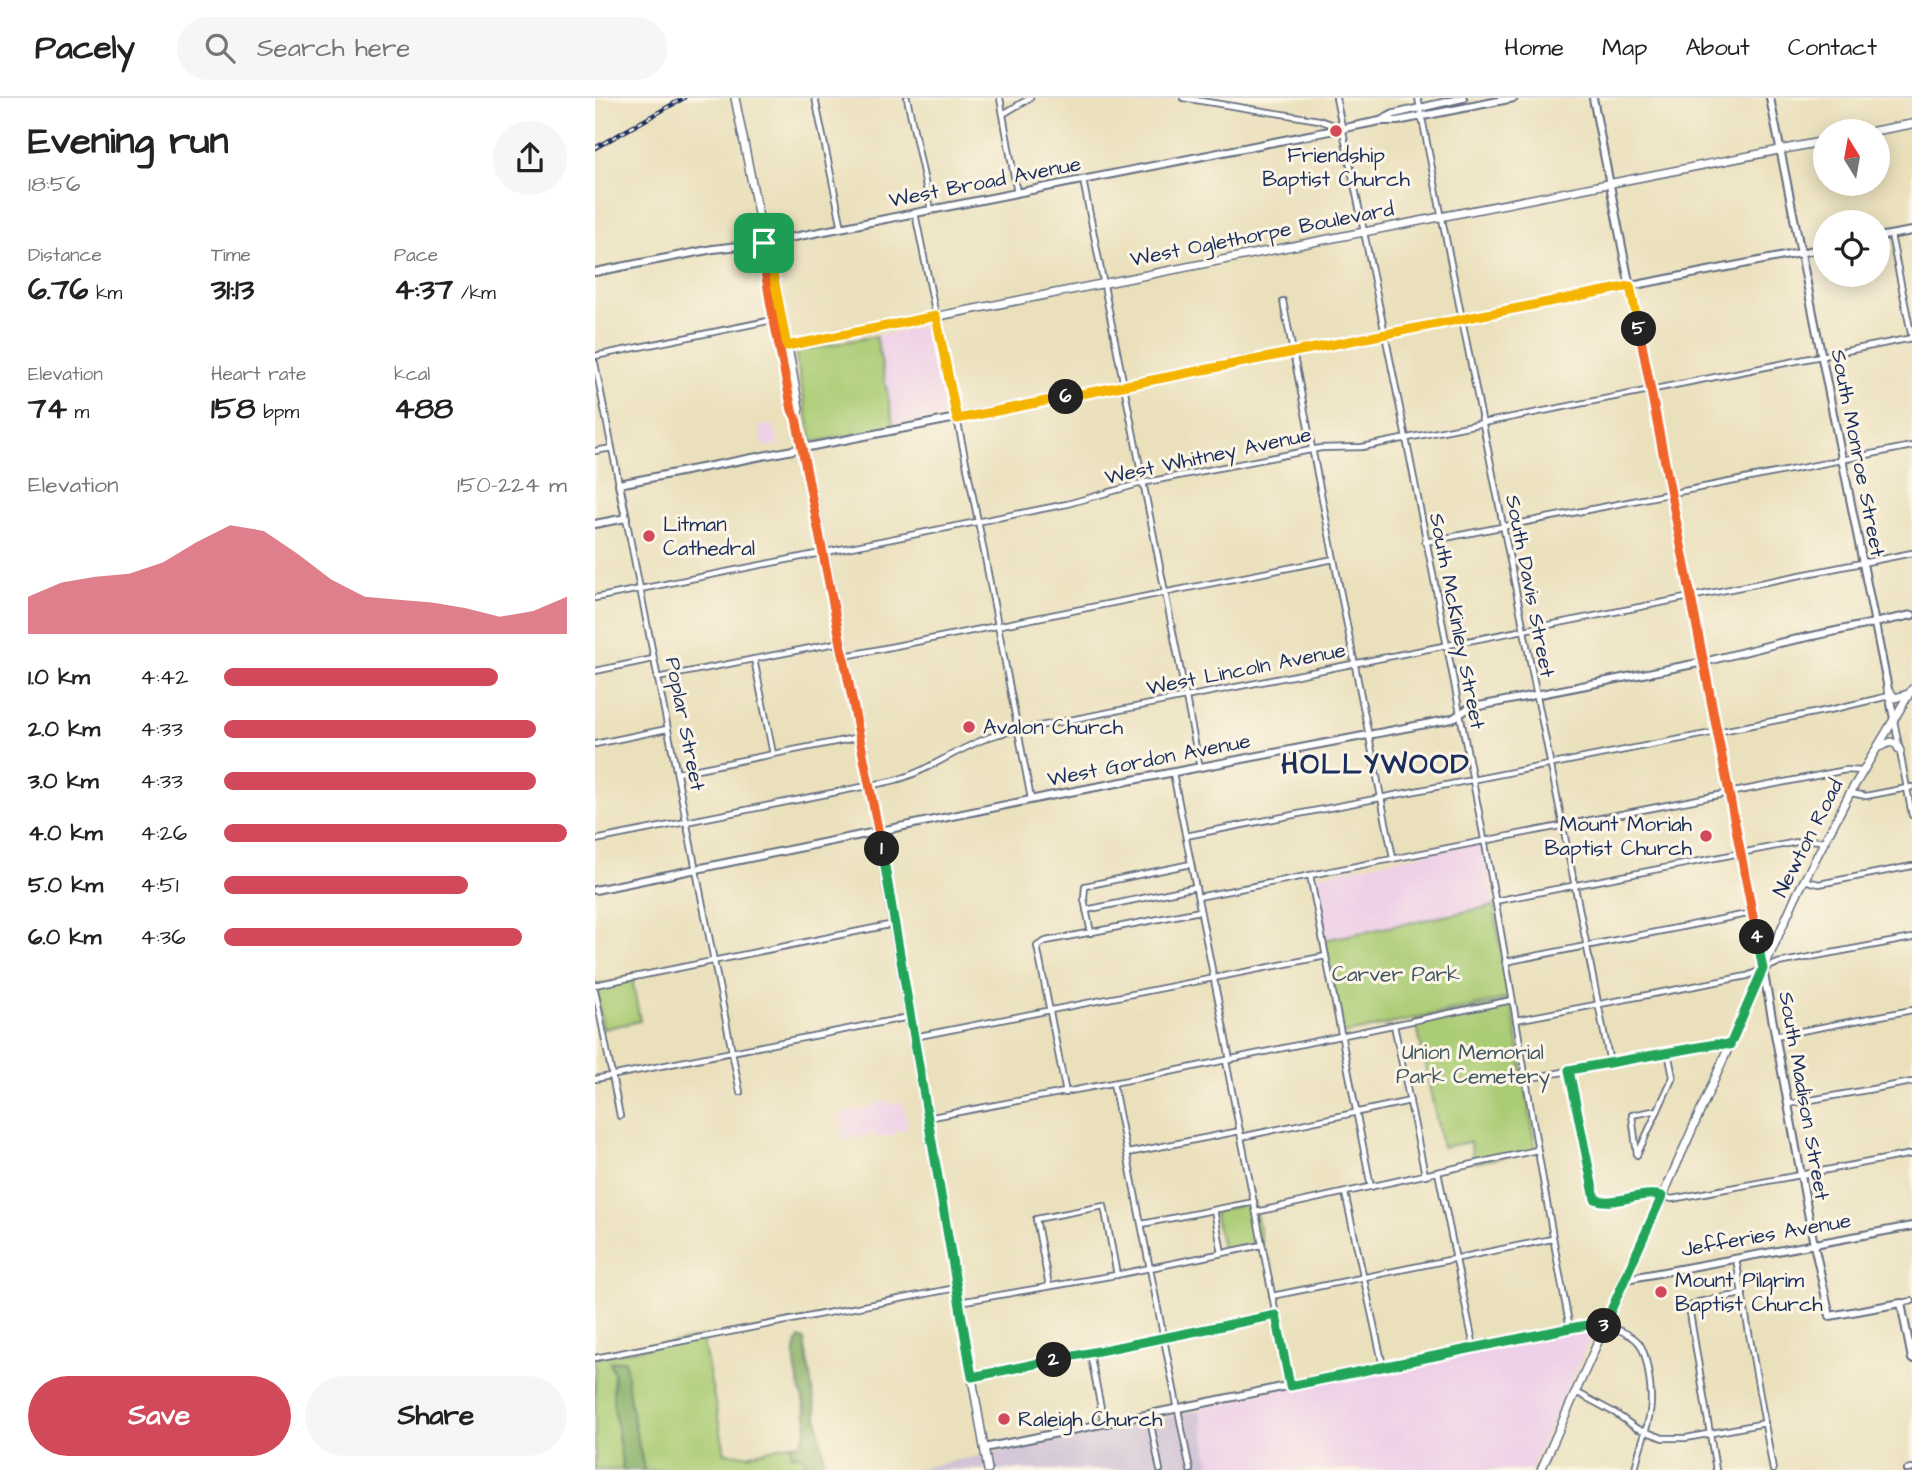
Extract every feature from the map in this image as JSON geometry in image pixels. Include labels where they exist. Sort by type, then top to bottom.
[{"type":"main road","points":[[735,98],[764,243],[772,265],[799,408],[796,418]]},
{"type":"main road","points":[[1890,128],[1912,124]]},
{"type":"main road","name":"West Oglethorpe Boulevard","points":[[787,346],[1813,143]]},
{"type":"main road","points":[[764,243],[762,254],[773,320],[803,449],[879,833],[988,1470]]},
{"type":"main road","points":[[776,335],[787,346]]},
{"type":"main road","points":[[782,361],[787,346]]},
{"type":"main road","points":[[1888,693],[1895,698],[1911,692]]},
{"type":"main road","name":"Newton Road","points":[[1541,1470],[1804,880],[1850,793],[1911,692]]},
{"type":"main road","points":[[1876,750],[1891,742],[1897,745],[1900,751]]},
{"type":"street","points":[[815,98],[842,228]]},
{"type":"street","points":[[907,98],[931,210]]},
{"type":"street","points":[[1000,98],[1017,193]]},
{"type":"street","points":[[1003,114],[1030,98]]},
{"type":"street","points":[[1183,98],[1319,120],[1343,128]]},
{"type":"street","name":"South McKinley Street","points":[[1336,98],[1365,231],[1484,840],[1552,1239],[1570,1328]]},
{"type":"street","name":"South Davis Street","points":[[1418,98],[1610,1063]]},
{"type":"street","name":"West Broad Avenue","points":[[595,272],[842,228],[1380,121],[1397,121],[1463,98]]},
{"type":"street","name":"West Broad Avenue","points":[[1421,112],[1514,98]]},
{"type":"street","name":"South Madison Street","points":[[1593,98],[1692,597],[1814,1245],[1830,1316],[1901,1303]]},
{"type":"street","name":"South Monroe Street","points":[[1770,98],[1888,693],[1910,787],[1912,815]]},
{"type":"street","points":[[1319,120],[1324,132]]},
{"type":"street","points":[[1083,180],[1200,768]]},
{"type":"street","points":[[915,213],[1031,800]]},
{"type":"street","points":[[1912,231],[1891,235],[1912,338]]},
{"type":"street","points":[[619,484],[1813,250]]},
{"type":"street","points":[[1283,301],[1393,858]]},
{"type":"street","points":[[595,356],[773,320]]},
{"type":"street","name":"West Whitney Avenue","points":[[595,598],[1067,504],[1142,483],[1313,449],[1351,449],[1912,338]]},
{"type":"street","name":"Poplar Street","points":[[595,363],[740,1092]]},
{"type":"street","points":[[1425,542],[1912,446]]},
{"type":"street","points":[[595,451],[612,448]]},
{"type":"street","points":[[595,524],[626,518]]},
{"type":"street","name":"West Lincoln Avenue","points":[[595,839],[919,773],[983,738],[1017,730],[1912,554]]},
{"type":"street","points":[[845,656],[1334,559]]},
{"type":"street","name":"West Gordon Avenue","points":[[595,890],[1031,800],[1452,719],[1469,708],[1704,662],[1912,615]]},
{"type":"street","points":[[657,678],[842,642]]},
{"type":"street","points":[[595,671],[653,659]]},
{"type":"street","points":[[754,659],[773,754]]},
{"type":"street","points":[[1186,836],[1717,732],[1888,693]]},
{"type":"street","points":[[595,744],[667,729]]},
{"type":"street","points":[[677,773],[861,737]]},
{"type":"street","points":[[1198,898],[1846,770],[1863,771]]},
{"type":"street","points":[[1173,773],[1290,1386]]},
{"type":"street","points":[[1850,793],[1866,796],[1910,787]]},
{"type":"street","points":[[1495,901],[1740,852],[1807,840],[1824,841]]},
{"type":"street","points":[[1091,933],[1084,891],[1089,884],[1191,864]]},
{"type":"street","points":[[1804,880],[1819,884],[1912,866]]},
{"type":"street","points":[[1310,875],[1371,1187]]},
{"type":"street","points":[[1086,910],[1196,887]]},
{"type":"street","points":[[1066,1093],[1037,946],[1041,942],[1200,911]]},
{"type":"street","points":[[1505,962],[1752,913]]},
{"type":"street","points":[[595,985],[894,924]]},
{"type":"street","points":[[1515,1020],[1747,976],[1778,963],[1912,938]]},
{"type":"street","points":[[913,1037],[1326,956]]},
{"type":"street","points":[[595,990],[620,1116]]},
{"type":"street","points":[[927,1118],[1066,1093],[1512,1000]]},
{"type":"street","points":[[1775,1036],[1912,1010]]},
{"type":"street","points":[[595,1079],[910,1017]]},
{"type":"street","points":[[1394,1025],[1425,1175]]},
{"type":"street","points":[[1525,1079],[1716,1044],[1730,1045]]},
{"type":"street","points":[[1658,1110],[1632,1115],[1637,1154],[1658,1110],[1673,1077],[1668,1052]]},
{"type":"street","points":[[1569,1070],[1594,1194],[1599,1201],[1652,1194],[1671,1199],[1912,1154]]},
{"type":"street","points":[[1788,1104],[1912,1082]]},
{"type":"street","points":[[1113,1083],[1189,1470]]},
{"type":"street","points":[[1128,1153],[1410,1101]]},
{"type":"street","points":[[1256,1212],[1537,1150]]},
{"type":"street","points":[[1438,1172],[1474,1348]]},
{"type":"street","points":[[1345,1193],[1384,1367]]},
{"type":"street","points":[[1142,1224],[1254,1202]]},
{"type":"street","points":[[1049,1286],[1036,1219],[1104,1206],[1117,1275]]},
{"type":"street","points":[[1214,1210],[1222,1253]]},
{"type":"street","name":"Jefferies Avenue","points":[[1626,1279],[1912,1226]]},
{"type":"street","points":[[1272,1296],[1552,1239]]},
{"type":"street","points":[[959,1301],[1117,1275],[1262,1245]]},
{"type":"street","points":[[1736,1259],[1773,1470]]},
{"type":"street","points":[[595,1358],[957,1288]]},
{"type":"street","points":[[1716,1470],[1689,1307],[1698,1302],[1743,1294]]},
{"type":"street","points":[[1912,1301],[1901,1303],[1912,1358]]},
{"type":"street","points":[[972,1377],[1276,1315]]},
{"type":"street","points":[[984,1448],[1593,1324],[1629,1335],[1637,1340],[1642,1348],[1651,1401],[1635,1470]]},
{"type":"street","points":[[1090,1353],[1104,1423]]},
{"type":"street","points":[[1576,1392],[1644,1432],[1672,1439],[1765,1423]]},
{"type":"street","points":[[1149,1415],[1160,1470]]},
{"type":"shaded area","points":[[936,324],[953,415],[894,427],[876,336]]},
{"type":"shaded area","points":[[773,424],[779,444],[764,447],[759,427]]},
{"type":"shaded area","points":[[1483,842],[1494,906],[1324,940],[1313,876]]},
{"type":"shaded area","points":[[887,1101],[888,1105],[903,1102],[908,1129],[895,1131],[895,1135],[876,1138],[875,1134],[844,1139],[840,1113],[875,1107],[875,1103]]},
{"type":"shaded area","points":[[1588,1329],[1593,1333],[1530,1470],[1211,1470],[1199,1404]]},
{"type":"shaded area","points":[[1200,1410],[1211,1470],[911,1470]]},
{"type":"green space","points":[[876,336],[894,427],[812,442],[796,357],[798,351]]},
{"type":"green space","name":"Carver Park","points":[[1494,906],[1510,998],[1343,1034],[1324,940]]},
{"type":"green space","points":[[632,978],[640,1021],[603,1029],[595,985]]},
{"type":"green space","name":"Union Memorial Park Cemetery","points":[[1511,1001],[1536,1150],[1474,1163],[1470,1142],[1442,1147],[1416,1021]]},
{"type":"green space","points":[[1254,1203],[1262,1244],[1223,1252],[1214,1211]]},
{"type":"green space","points":[[702,1337],[725,1453],[747,1455],[791,1444],[791,1454],[805,1456],[806,1470],[644,1470],[630,1403],[625,1360],[610,1362],[614,1374],[613,1400],[623,1470],[595,1470],[595,1358]]},
{"type":"green space","points":[[799,1338],[804,1340],[826,1470],[806,1470],[805,1456],[791,1455],[791,1444],[800,1443],[806,1433],[807,1421],[795,1364]]},
{"type":"green space","points":[[625,1360],[630,1403],[644,1470],[623,1470],[613,1400],[614,1374],[610,1362]]},
{"type":"railway","points":[[595,148],[684,98]]},
{"type":"place","name":"Friendship Baptist Church","points":[[1336,131]]},
{"type":"place","name":"Litman Cathedral","points":[[649,536]]},
{"type":"place","name":"Avalon Church","points":[[969,727]]},
{"type":"place","name":"Mount Moriah Baptist Church","points":[[1706,836]]},
{"type":"place","name":"Mount Pilgrim Baptist Church","points":[[1661,1292]]},
{"type":"place","name":"Raleigh Church","points":[[1004,1419]]},
{"type":"district","name":"HOLLYWOOD","points":[[1376,764]]},
{"type":"route","points":[[764,243],[769,252],[778,292],[787,346],[936,316],[957,419],[1630,286],[1763,969],[1730,1045],[1716,1044],[1569,1070],[1595,1199],[1606,1201],[1652,1194],[1662,1196],[1605,1326],[1593,1324],[1570,1328],[1290,1386],[1276,1315],[972,1377],[884,860],[814,500],[771,306],[762,254],[764,243]]}]
